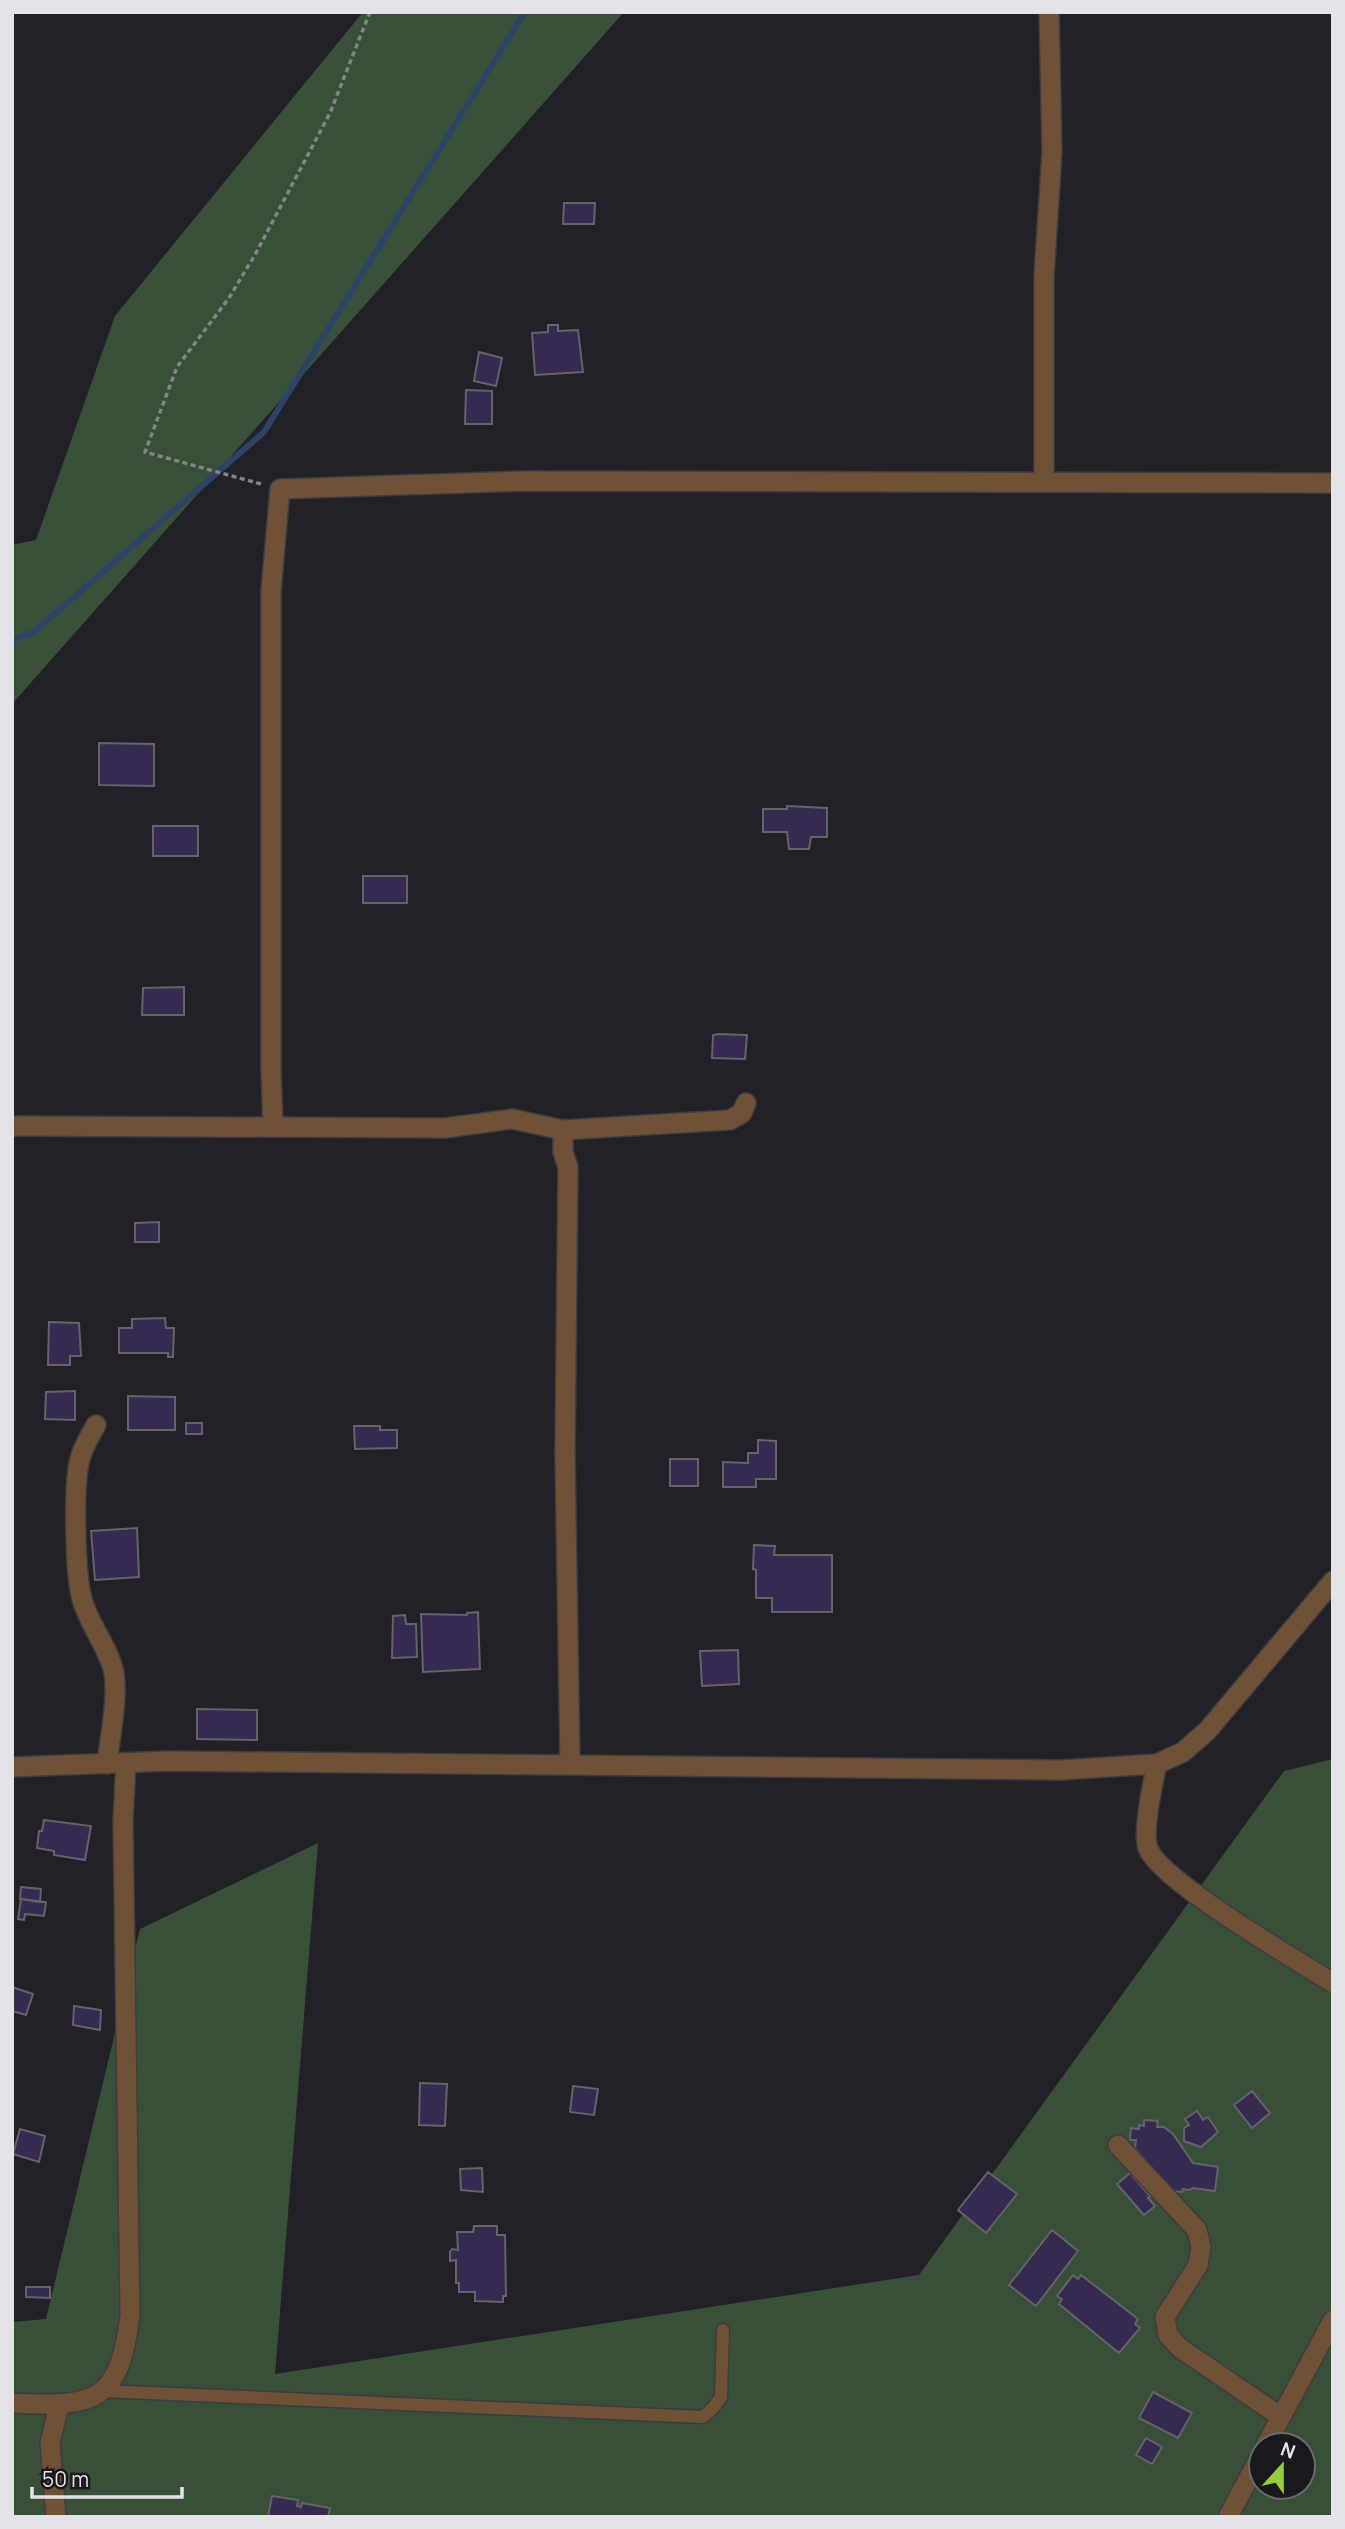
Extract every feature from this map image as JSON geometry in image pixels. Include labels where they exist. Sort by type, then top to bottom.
[{"type":"street","points":[[1044,482],[1044,276],[1052,152],[1049,12]]},
{"type":"street","points":[[273,1126],[271,591],[280,489],[525,481],[1333,482]]},
{"type":"street","points":[[12,1126],[445,1128],[512,1119],[563,1130],[730,1120],[742,1113],[746,1103]]},
{"type":"street","points":[[563,1130],[563,1152],[568,1167],[565,1453],[570,1764]]},
{"type":"street","points":[[12,2403],[59,2405],[88,2399],[103,2391],[121,2365],[126,2351],[130,2315],[123,1820],[117,1763],[115,1684],[113,1669],[82,1600],[78,1578],[78,1472],[80,1460],[96,1425]]},
{"type":"street","points":[[12,1767],[169,1761],[1061,1770],[1157,1764],[1182,1752],[1208,1730],[1333,1581]]},
{"type":"street","points":[[1157,1764],[1148,1810],[1148,1848],[1159,1864],[1181,1884],[1333,1983]]},
{"type":"street","points":[[1118,2145],[1197,2230],[1202,2247],[1198,2265],[1165,2317],[1168,2335],[1180,2348],[1281,2417]]},
{"type":"street","points":[[1274,2431],[1333,2320]]},
{"type":"street","points":[[56,2517],[50,2443],[59,2405]]},
{"type":"street","points":[[1228,2517],[1247,2481]]},
{"type":"lane","points":[[103,2391],[703,2417],[721,2397],[723,2330]]},
{"type":"path","points":[[280,489],[145,452],[177,367],[229,298],[256,253],[330,113],[370,12]]},
{"type":"green space","points":[[363,12],[624,12],[12,704],[12,545],[36,540],[115,316]]},
{"type":"green space","points":[[1333,1759],[1333,2517],[12,2517],[12,2322],[46,2319],[140,1929],[318,1843],[275,2374],[919,2275],[1284,1771]]},
{"type":"building","points":[[564,203],[595,203],[594,224],[563,224]]},
{"type":"building","points":[[548,325],[558,325],[558,331],[578,330],[583,372],[535,375],[532,333],[548,332]]},
{"type":"building","points":[[479,352],[502,358],[496,386],[474,381]]},
{"type":"building","points":[[466,390],[492,391],[492,424],[465,424]]},
{"type":"building","points":[[99,743],[154,744],[154,786],[99,785]]},
{"type":"building","points":[[787,806],[827,808],[827,837],[811,837],[809,849],[789,849],[787,832],[763,832],[763,809],[787,809]]},
{"type":"building","points":[[153,826],[198,826],[198,856],[153,856]]},
{"type":"building","points":[[363,876],[407,876],[407,903],[363,903]]},
{"type":"building","points":[[184,987],[184,1015],[142,1015],[143,988]]},
{"type":"building","points":[[713,1035],[747,1035],[745,1059],[712,1058]]},
{"type":"building","points":[[159,1222],[159,1242],[135,1242],[135,1223]]},
{"type":"building","points":[[165,1318],[166,1328],[174,1328],[173,1357],[168,1357],[168,1353],[119,1353],[119,1328],[132,1328],[132,1319]]},
{"type":"building","points":[[49,1322],[79,1323],[81,1356],[70,1356],[70,1365],[48,1365]]},
{"type":"building","points":[[75,1391],[75,1420],[45,1419],[46,1392]]},
{"type":"building","points":[[128,1396],[175,1397],[175,1430],[128,1430]]},
{"type":"building","points":[[186,1423],[202,1423],[202,1434],[186,1434]]},
{"type":"building","points":[[354,1426],[380,1426],[380,1430],[397,1430],[397,1448],[355,1449]]},
{"type":"building","points":[[758,1440],[776,1441],[776,1479],[756,1479],[756,1487],[723,1487],[723,1462],[748,1463],[748,1453],[758,1453]]},
{"type":"building","points":[[670,1459],[698,1459],[698,1486],[670,1486]]},
{"type":"building","points":[[137,1528],[139,1577],[95,1580],[91,1531]]},
{"type":"building","points":[[754,1545],[775,1546],[774,1555],[832,1555],[832,1612],[772,1612],[772,1598],[756,1598]]},
{"type":"building","points":[[478,1612],[480,1669],[423,1672],[421,1614],[467,1615]]},
{"type":"building","points":[[405,1615],[406,1624],[416,1624],[417,1657],[392,1658],[393,1616]]},
{"type":"building","points":[[738,1650],[739,1684],[702,1686],[700,1651]]},
{"type":"building","points":[[197,1709],[257,1710],[257,1740],[197,1739]]},
{"type":"building","points":[[44,1820],[91,1826],[85,1860],[54,1855],[54,1851],[37,1848],[39,1831],[42,1831]]},
{"type":"building","points":[[21,1887],[41,1889],[40,1902],[20,1899]]},
{"type":"building","points":[[21,1899],[46,1902],[44,1916],[25,1914],[24,1920],[18,1919]]},
{"type":"building","points":[[12,1987],[33,1994],[26,2015],[12,2011]]},
{"type":"building","points":[[74,2006],[101,2010],[100,2030],[73,2025]]},
{"type":"building","points":[[420,2083],[447,2084],[445,2126],[419,2125]]},
{"type":"building","points":[[573,2086],[598,2089],[594,2115],[570,2112]]},
{"type":"building","points":[[1252,2091],[1270,2113],[1252,2128],[1234,2105]]},
{"type":"building","points":[[1197,2111],[1203,2120],[1208,2117],[1218,2132],[1201,2147],[1184,2141],[1184,2128],[1189,2125],[1185,2119]]},
{"type":"building","points":[[1144,2120],[1158,2121],[1157,2127],[1164,2127],[1173,2134],[1193,2163],[1218,2167],[1215,2191],[1193,2188],[1183,2189],[1182,2192],[1171,2191],[1139,2156],[1141,2155],[1135,2148],[1136,2140],[1130,2140],[1131,2128],[1139,2129],[1139,2125],[1144,2126]]},
{"type":"building","points":[[20,2129],[45,2136],[39,2162],[13,2154]]},
{"type":"building","points":[[482,2168],[483,2192],[461,2190],[460,2169]]},
{"type":"building","points":[[988,2172],[1017,2194],[986,2233],[958,2210]]},
{"type":"building","points":[[1130,2173],[1155,2206],[1144,2215],[1117,2184]]},
{"type":"building","points":[[474,2226],[497,2226],[497,2235],[505,2235],[506,2296],[503,2296],[503,2302],[475,2301],[475,2292],[459,2292],[459,2283],[456,2283],[456,2260],[450,2261],[450,2252],[452,2249],[458,2250],[457,2232],[473,2232]]},
{"type":"building","points":[[1052,2230],[1078,2251],[1036,2306],[1009,2285]]},
{"type":"building","points":[[1073,2275],[1078,2279],[1081,2275],[1138,2319],[1135,2324],[1140,2328],[1119,2353],[1059,2304],[1062,2299],[1057,2296]]},
{"type":"building","points":[[26,2287],[50,2287],[50,2298],[26,2297]]},
{"type":"building","points":[[1153,2392],[1192,2413],[1178,2438],[1139,2418]]},
{"type":"building","points":[[1146,2438],[1162,2447],[1152,2464],[1136,2455]]},
{"type":"building","points":[[272,2496],[298,2500],[297,2506],[301,2507],[302,2503],[330,2508],[328,2517],[268,2517]]},
{"type":"waterway","points":[[12,640],[34,632],[264,432],[525,12]]}]
